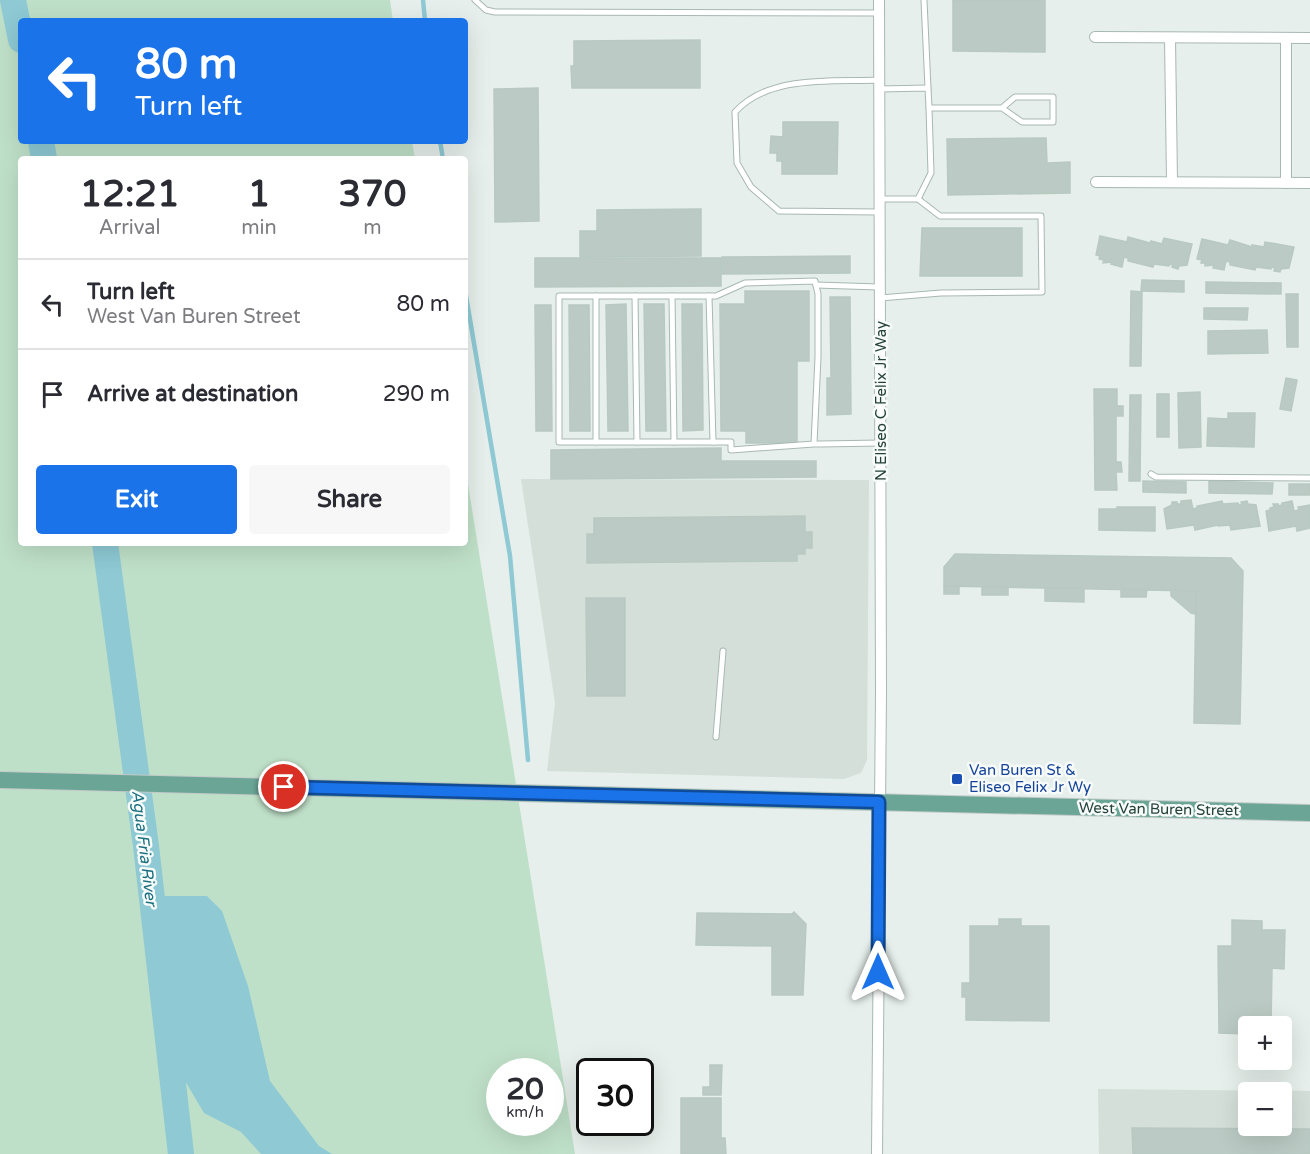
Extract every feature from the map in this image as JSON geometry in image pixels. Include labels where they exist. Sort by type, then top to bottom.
[{"type":"main road","name":"West Van Buren Street","points":[[0,780],[1310,813]]},
{"type":"street","name":"N Eliseo C Felix Jr Way","points":[[877,1154],[881,443],[879,0]]},
{"type":"street","points":[[1095,37],[1310,38]]},
{"type":"street","points":[[1170,38],[1172,182]]},
{"type":"street","points":[[1286,38],[1286,183]]},
{"type":"street","points":[[1096,182],[1310,183]]},
{"type":"lane","points":[[475,0],[486,10],[495,12],[879,13]]},
{"type":"lane","points":[[918,199],[931,173],[924,0]]},
{"type":"lane","points":[[879,212],[779,211],[751,187],[736,162],[735,112],[746,100],[774,88],[809,82],[928,88]]},
{"type":"lane","points":[[929,108],[1002,108],[1022,122],[1053,122],[1053,97],[1015,97],[1002,108]]},
{"type":"lane","points":[[816,285],[880,292],[1042,292],[1041,216],[940,216],[918,199],[879,199]]},
{"type":"lane","points":[[814,444],[818,357],[818,294],[815,281],[745,283],[716,296],[559,296],[559,441],[731,442],[731,450],[814,444],[881,443]]},
{"type":"lane","points":[[596,296],[596,442]]},
{"type":"lane","points":[[635,296],[637,442]]},
{"type":"lane","points":[[672,296],[674,442]]},
{"type":"lane","points":[[709,296],[713,442]]},
{"type":"lane","points":[[1151,474],[1156,477],[1310,478]]},
{"type":"lane","points":[[716,737],[723,651]]},
{"type":"shaded area","points":[[521,479],[869,480],[867,760],[861,773],[844,779],[547,771],[555,703]]},
{"type":"shaded area","points":[[1098,1089],[1238,1090],[1238,1136],[1292,1136],[1292,1091],[1310,1091],[1310,1154],[1099,1154]]},
{"type":"green space","points":[[0,0],[390,0],[393,18],[18,18],[18,144],[412,144],[414,156],[18,156],[18,546],[468,546],[468,484],[560,1058],[486,1058],[486,1136],[564,1136],[564,1085],[575,1154],[0,1154]]},
{"type":"water","points":[[161,896],[207,896],[222,911],[248,986],[270,1081],[319,1146],[332,1154],[261,1154],[241,1132],[204,1113],[174,1062],[164,1037],[156,911]]},
{"type":"building","points":[[953,0],[1045,0],[1045,52],[953,51]]},
{"type":"building","points":[[700,40],[700,88],[572,88],[571,66],[574,66],[574,41]]},
{"type":"building","points":[[538,88],[539,221],[495,222],[494,89]]},
{"type":"building","points":[[783,122],[838,122],[837,174],[782,174],[782,161],[777,161],[777,153],[770,153],[771,136],[783,137]]},
{"type":"building","points":[[1046,138],[1047,163],[1070,162],[1070,193],[948,195],[947,139]]},
{"type":"building","points":[[701,209],[701,256],[580,257],[580,231],[597,231],[597,210]]},
{"type":"building","points":[[922,228],[1022,228],[1022,276],[920,276]]},
{"type":"building","points":[[1100,236],[1127,242],[1128,237],[1162,244],[1164,238],[1192,244],[1187,265],[1179,266],[1178,269],[1170,264],[1169,266],[1154,264],[1153,267],[1128,261],[1128,258],[1124,257],[1122,267],[1111,264],[1112,262],[1103,263],[1104,260],[1099,259],[1100,256],[1096,255]]},
{"type":"building","points":[[1202,239],[1228,245],[1230,240],[1252,247],[1252,245],[1264,247],[1265,242],[1294,247],[1289,268],[1281,269],[1280,272],[1274,271],[1275,268],[1271,267],[1271,269],[1256,267],[1255,270],[1230,265],[1230,262],[1226,261],[1224,270],[1213,268],[1214,265],[1205,266],[1205,263],[1201,263],[1202,260],[1197,259]]},
{"type":"building","points":[[850,256],[850,273],[722,274],[722,257]]},
{"type":"building","points":[[535,258],[721,258],[721,286],[535,287]]},
{"type":"building","points":[[1142,280],[1184,281],[1184,292],[1141,291]]},
{"type":"building","points":[[1206,282],[1281,283],[1281,294],[1206,293]]},
{"type":"building","points":[[745,291],[809,291],[809,361],[797,361],[797,443],[746,443],[746,431],[721,431],[720,304],[745,304]]},
{"type":"building","points":[[1131,291],[1142,292],[1141,366],[1130,366]]},
{"type":"building","points":[[1286,294],[1298,294],[1298,347],[1287,347]]},
{"type":"building","points":[[830,297],[850,297],[851,414],[827,415],[827,378],[831,378]]},
{"type":"building","points":[[626,304],[628,431],[608,431],[606,305]]},
{"type":"building","points":[[644,304],[664,304],[666,431],[646,431]]},
{"type":"building","points":[[682,304],[702,304],[703,430],[683,431]]},
{"type":"building","points":[[535,305],[551,305],[552,431],[536,431]]},
{"type":"building","points":[[569,305],[589,305],[590,431],[570,431]]},
{"type":"building","points":[[1204,308],[1248,308],[1247,320],[1204,319]]},
{"type":"building","points":[[1267,330],[1268,353],[1208,354],[1208,331]]},
{"type":"building","points":[[1286,378],[1297,380],[1291,411],[1280,409]]},
{"type":"building","points":[[1094,389],[1117,389],[1117,406],[1123,406],[1123,416],[1116,416],[1116,462],[1121,462],[1122,472],[1116,472],[1117,490],[1095,490]]},
{"type":"building","points":[[1200,392],[1201,447],[1179,448],[1178,393]]},
{"type":"building","points":[[1157,394],[1169,394],[1169,437],[1157,437]]},
{"type":"building","points":[[1130,395],[1141,395],[1140,481],[1129,481]]},
{"type":"building","points":[[1228,413],[1255,413],[1254,447],[1207,446],[1208,418],[1228,419]]},
{"type":"building","points":[[721,448],[721,461],[816,461],[816,477],[551,479],[551,450]]},
{"type":"building","points":[[1143,481],[1186,482],[1186,493],[1143,492]]},
{"type":"building","points":[[1209,481],[1273,483],[1272,494],[1209,493]]},
{"type":"building","points":[[1289,484],[1310,484],[1310,495],[1289,495]]},
{"type":"building","points":[[1191,500],[1193,509],[1197,506],[1222,501],[1223,504],[1242,505],[1241,502],[1247,501],[1248,504],[1256,505],[1260,526],[1231,530],[1230,525],[1218,525],[1195,530],[1194,525],[1167,529],[1164,509],[1172,505],[1172,502],[1181,504],[1181,501]]},
{"type":"building","points":[[1292,501],[1294,511],[1299,510],[1298,507],[1310,505],[1310,528],[1297,531],[1296,526],[1269,531],[1266,511],[1274,507],[1273,504],[1278,504],[1278,506]]},
{"type":"building","points":[[1117,507],[1155,507],[1155,531],[1099,530],[1099,509],[1117,509]]},
{"type":"building","points":[[805,516],[805,532],[812,532],[812,548],[805,548],[805,554],[797,554],[797,561],[587,563],[587,534],[594,534],[594,518]]},
{"type":"building","points":[[955,554],[1231,558],[1243,571],[1240,724],[1194,723],[1196,591],[944,586],[944,567]]},
{"type":"building","points":[[944,586],[959,586],[959,594],[944,594]]},
{"type":"building","points":[[982,587],[1008,587],[1008,595],[982,595]]},
{"type":"building","points":[[1045,588],[1084,588],[1084,602],[1045,601]]},
{"type":"building","points":[[1121,589],[1147,589],[1146,597],[1121,597]]},
{"type":"building","points":[[1171,590],[1196,591],[1196,614],[1191,613],[1171,596]]},
{"type":"building","points":[[586,598],[625,598],[625,696],[587,696]]},
{"type":"building","points":[[794,912],[806,924],[803,995],[772,995],[772,946],[696,945],[697,913],[792,914]]},
{"type":"building","points":[[999,919],[1021,919],[1021,926],[1049,926],[1049,1021],[966,1020],[966,997],[962,997],[962,983],[970,983],[970,926],[999,926]]},
{"type":"building","points":[[1232,920],[1262,921],[1262,930],[1285,930],[1284,969],[1272,968],[1271,1016],[1238,1016],[1238,1034],[1219,1033],[1218,946],[1232,946]]},
{"type":"building","points":[[710,1065],[722,1065],[721,1095],[703,1095],[703,1087],[710,1087]]},
{"type":"building","points":[[681,1098],[721,1098],[721,1138],[725,1138],[726,1154],[681,1154]]},
{"type":"building","points":[[1132,1128],[1238,1129],[1238,1136],[1292,1136],[1292,1129],[1310,1129],[1310,1154],[1133,1154]]},
{"type":"waterway","name":"Agua Fria River","points":[[13,0],[18,25]]},
{"type":"waterway","points":[[423,0],[425,18]]},
{"type":"waterway","name":"Agua Fria River","points":[[42,144],[44,156]]},
{"type":"waterway","points":[[440,144],[442,156]]},
{"type":"waterway","points":[[468,308],[510,556],[528,760]]},
{"type":"waterway","name":"Agua Fria River","points":[[105,546],[146,846],[181,1154]]},
{"type":"place","name":"Van Buren St & Eliseo Felix Jr Wy","points":[[957,779]]},
{"type":"route","points":[[284,787],[879,802],[878,972]]}]
